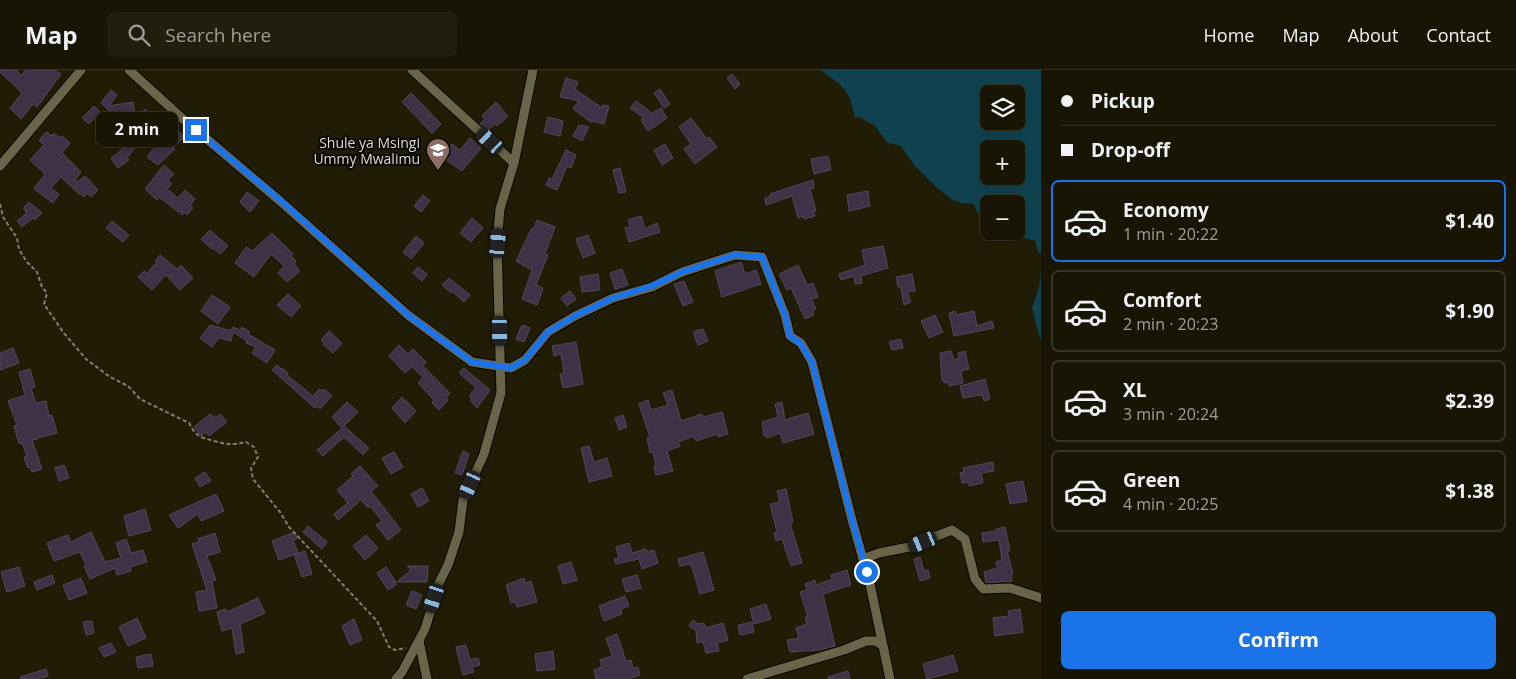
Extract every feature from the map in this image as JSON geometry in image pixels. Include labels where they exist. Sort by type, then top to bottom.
[{"type":"street","points":[[0,166],[81,70]]},
{"type":"street","points":[[129,70],[182,118],[280,200],[408,315],[472,362],[511,368],[525,360],[548,332],[575,316],[613,298],[652,286],[682,272],[735,255],[762,257],[785,315],[790,336],[801,344],[812,362],[870,584],[890,679]]},
{"type":"street","points":[[412,70],[514,163]]},
{"type":"street","points":[[396,679],[402,672],[425,629],[439,584],[448,565],[459,532],[463,500],[484,454],[501,392],[498,243],[500,209],[514,163],[533,70]]},
{"type":"street","points":[[863,559],[879,552],[909,547],[952,530],[965,539],[975,579],[983,589],[1010,588],[1041,598]]},
{"type":"street","points":[[419,641],[427,679]]},
{"type":"street","points":[[747,679],[844,650],[866,641],[876,641],[882,645]]},
{"type":"path","points":[[0,204],[3,217],[17,238],[19,249],[26,261],[37,272],[42,287],[47,293],[44,304],[63,332],[86,358],[110,377],[128,386],[140,400],[189,423],[203,440],[211,440],[227,445],[246,442],[254,447],[258,457],[251,468],[254,479],[280,512],[289,527],[377,621],[389,647],[395,650],[405,648],[419,641]]},
{"type":"water","points":[[820,70],[1041,70],[1041,254],[1037,250],[1036,241],[1025,238],[1025,195],[980,195],[980,216],[973,204],[951,199],[914,165],[901,146],[888,143],[874,125],[859,117],[855,118],[851,100],[839,84]]},
{"type":"water","points":[[1041,271],[1041,342],[1032,308],[1039,287]]},
{"type":"building","points":[[0,70],[16,70],[21,75],[26,70],[55,70],[61,74],[37,107],[33,104],[21,119],[10,108],[22,93]]},
{"type":"building","points":[[732,74],[740,84],[735,89],[727,78]]},
{"type":"building","points":[[566,78],[578,82],[575,89],[602,108],[603,105],[609,106],[604,124],[591,122],[573,109],[579,101],[560,97]]},
{"type":"building","points":[[660,89],[670,104],[664,108],[654,93]]},
{"type":"building","points":[[111,90],[117,95],[109,106],[133,102],[135,114],[124,126],[101,103]]},
{"type":"building","points":[[411,93],[441,124],[432,133],[402,102]]},
{"type":"building","points":[[636,101],[652,113],[661,108],[667,118],[648,131],[641,120],[644,118],[630,108]]},
{"type":"building","points":[[496,102],[508,116],[497,126],[495,123],[488,131],[480,124],[485,119],[482,116]]},
{"type":"building","points":[[94,106],[100,112],[89,124],[82,118]]},
{"type":"building","points":[[145,109],[154,118],[144,127],[135,118]]},
{"type":"building","points":[[548,117],[563,121],[560,136],[544,132]]},
{"type":"building","points":[[691,118],[707,139],[709,137],[717,147],[695,164],[684,149],[691,144],[679,127]]},
{"type":"building","points":[[169,121],[184,137],[173,148],[175,149],[158,165],[147,157],[155,147],[149,141]]},
{"type":"building","points":[[579,125],[589,127],[582,141],[573,136]]},
{"type":"building","points":[[115,128],[136,146],[127,158],[129,160],[118,168],[111,158],[124,148],[109,135]]},
{"type":"building","points":[[46,132],[52,136],[54,133],[60,138],[62,136],[70,143],[62,153],[81,172],[75,180],[77,182],[85,176],[98,190],[91,197],[88,193],[84,197],[80,195],[61,177],[51,188],[59,194],[53,203],[34,189],[45,174],[30,160],[44,145],[39,141]]},
{"type":"building","points":[[470,138],[481,148],[462,171],[443,158],[452,144],[460,150]]},
{"type":"building","points":[[665,144],[673,158],[662,165],[654,150]]},
{"type":"building","points":[[566,150],[576,155],[571,168],[567,166],[557,190],[546,185],[549,178],[552,179]]},
{"type":"building","points":[[828,156],[831,170],[814,174],[811,159]]},
{"type":"building","points":[[164,165],[174,174],[168,180],[172,184],[167,189],[178,198],[185,190],[195,199],[190,206],[193,208],[187,215],[184,212],[182,215],[159,197],[157,200],[145,189]]},
{"type":"building","points":[[620,168],[626,192],[619,193],[613,170]]},
{"type":"building","points":[[813,180],[814,188],[810,189],[816,211],[813,211],[815,216],[804,219],[803,216],[798,218],[792,196],[766,205],[765,198],[771,196],[770,194]]},
{"type":"building","points":[[868,191],[870,206],[849,211],[847,195]]},
{"type":"building","points":[[247,192],[259,201],[250,212],[240,202]]},
{"type":"building","points":[[423,195],[430,201],[421,212],[414,206]]},
{"type":"building","points":[[29,202],[42,213],[35,220],[33,218],[22,227],[17,221],[27,213],[24,207]]},
{"type":"building","points":[[641,216],[645,229],[657,223],[660,232],[629,242],[625,228],[630,227],[628,220]]},
{"type":"building","points":[[472,218],[483,228],[471,242],[460,233]]},
{"type":"building","points":[[537,220],[555,227],[545,254],[548,255],[536,285],[543,288],[537,305],[522,299],[532,270],[516,261]]},
{"type":"building","points":[[112,221],[129,235],[123,242],[106,228]]},
{"type":"building","points":[[210,230],[228,246],[220,254],[201,239]]},
{"type":"building","points":[[272,233],[293,254],[291,256],[296,261],[294,264],[300,271],[287,282],[278,273],[284,266],[271,254],[254,277],[235,263],[246,247],[252,251]]},
{"type":"building","points":[[588,235],[595,253],[583,258],[576,239]]},
{"type":"building","points":[[416,236],[424,243],[411,259],[403,252]]},
{"type":"building","points":[[883,246],[888,268],[861,276],[862,283],[855,284],[854,276],[841,280],[839,274],[865,265],[862,250]]},
{"type":"building","points":[[160,255],[177,269],[181,265],[193,278],[180,290],[166,275],[152,290],[138,277],[144,271],[147,273],[157,262],[155,261]]},
{"type":"building","points":[[741,262],[745,274],[756,270],[761,284],[722,297],[715,271]]},
{"type":"building","points":[[798,265],[807,285],[813,283],[818,297],[811,299],[816,309],[812,311],[814,315],[805,319],[791,288],[787,290],[779,274]]},
{"type":"building","points":[[418,267],[427,274],[422,281],[413,273]]},
{"type":"building","points":[[622,269],[628,285],[615,289],[610,273]]},
{"type":"building","points":[[598,274],[600,290],[582,292],[580,277]]},
{"type":"building","points":[[912,274],[915,291],[907,292],[911,302],[904,305],[901,287],[898,287],[896,277]]},
{"type":"building","points":[[449,278],[470,295],[464,302],[442,285]]},
{"type":"building","points":[[684,281],[693,302],[683,306],[674,284]]},
{"type":"building","points":[[570,291],[576,299],[567,306],[561,298]]},
{"type":"building","points":[[288,294],[301,306],[291,317],[277,305]]},
{"type":"building","points":[[212,295],[230,307],[218,324],[201,311]]},
{"type":"building","points":[[955,311],[956,315],[974,311],[977,326],[992,321],[994,328],[954,336],[949,313]]},
{"type":"building","points":[[935,315],[943,332],[929,338],[921,321]]},
{"type":"building","points":[[210,325],[231,331],[233,327],[240,330],[242,327],[250,332],[248,334],[275,350],[267,363],[252,353],[256,347],[246,343],[247,341],[233,332],[231,341],[219,338],[212,347],[200,338]]},
{"type":"building","points":[[522,325],[530,328],[524,342],[516,339]]},
{"type":"building","points":[[703,329],[708,341],[698,345],[693,332]]},
{"type":"building","points":[[329,331],[342,343],[333,353],[321,340]]},
{"type":"building","points":[[901,339],[903,348],[892,350],[889,342]]},
{"type":"building","points":[[576,342],[583,384],[563,388],[560,374],[564,373],[561,354],[554,356],[552,346]]},
{"type":"building","points":[[399,345],[408,354],[413,349],[426,362],[423,366],[450,393],[446,398],[448,400],[439,410],[432,403],[434,400],[418,383],[423,377],[412,367],[405,373],[389,356]]},
{"type":"building","points":[[13,348],[19,363],[0,370],[0,353]]},
{"type":"building","points":[[951,351],[954,360],[959,358],[958,353],[965,351],[969,369],[961,371],[963,383],[949,386],[949,382],[944,383],[944,380],[942,381],[940,353]]},
{"type":"building","points":[[277,365],[313,396],[319,389],[322,391],[324,389],[332,396],[320,409],[317,406],[315,408],[272,370]]},
{"type":"building","points":[[464,368],[490,390],[477,408],[469,396],[476,388],[459,373]]},
{"type":"building","points":[[30,369],[35,387],[31,389],[36,403],[46,401],[49,416],[52,415],[57,433],[32,440],[42,469],[32,472],[30,467],[28,468],[24,457],[27,456],[22,443],[19,444],[14,426],[17,425],[8,401],[25,395],[19,372]]},
{"type":"building","points":[[985,379],[990,399],[984,401],[982,395],[963,398],[960,386]]},
{"type":"building","points":[[672,390],[681,421],[702,414],[703,417],[722,412],[728,434],[718,437],[717,434],[696,441],[694,436],[678,442],[680,446],[667,451],[673,471],[656,475],[653,452],[650,453],[647,438],[650,437],[639,404],[648,400],[651,410],[668,405],[663,393]]},
{"type":"building","points":[[402,397],[416,411],[405,423],[392,408]]},
{"type":"building","points":[[347,402],[358,412],[344,426],[369,448],[363,455],[344,437],[323,456],[317,450],[342,428],[332,417]]},
{"type":"building","points":[[782,402],[785,420],[808,413],[814,434],[783,443],[780,433],[767,438],[766,435],[764,436],[762,422],[778,417],[775,404]]},
{"type":"building","points":[[210,414],[216,418],[220,414],[227,422],[209,436],[206,432],[201,436],[194,427]]},
{"type":"building","points":[[623,415],[627,427],[619,430],[615,418]]},
{"type":"building","points":[[589,446],[594,462],[607,458],[612,476],[589,482],[581,448]]},
{"type":"building","points":[[463,451],[469,454],[462,475],[455,473]]},
{"type":"building","points":[[394,452],[403,467],[391,474],[382,458]]},
{"type":"building","points":[[993,462],[994,471],[981,473],[983,483],[969,486],[969,482],[962,483],[960,473],[964,472],[963,468]]},
{"type":"building","points":[[64,465],[69,478],[59,481],[55,468]]},
{"type":"building","points":[[360,466],[378,486],[371,491],[401,530],[388,540],[376,525],[382,521],[370,506],[368,508],[361,500],[338,520],[334,514],[348,503],[337,490],[353,476],[351,474]]},
{"type":"building","points":[[205,472],[211,481],[200,487],[195,478]]},
{"type":"building","points":[[1023,481],[1027,501],[1010,504],[1006,484]]},
{"type":"building","points":[[422,488],[429,501],[418,507],[411,494]]},
{"type":"building","points":[[786,489],[793,522],[790,523],[802,563],[791,566],[782,539],[776,541],[774,533],[777,532],[770,504],[780,502],[777,491]]},
{"type":"building","points":[[216,494],[224,511],[201,521],[198,514],[178,528],[169,515]]},
{"type":"building","points":[[145,509],[151,530],[129,536],[124,516]]},
{"type":"building","points":[[308,526],[327,542],[322,549],[303,532]]},
{"type":"building","points":[[1005,527],[1010,551],[1007,551],[1013,574],[1011,575],[1012,581],[986,583],[984,572],[997,568],[996,562],[1002,560],[999,540],[983,542],[982,533],[996,531],[996,529]]},
{"type":"building","points":[[91,532],[105,562],[121,558],[116,543],[126,539],[131,553],[143,550],[147,562],[130,567],[131,571],[117,575],[115,568],[90,579],[80,552],[54,561],[47,543],[68,535],[71,542]]},
{"type":"building","points":[[295,532],[297,539],[293,540],[298,553],[279,560],[272,541]]},
{"type":"building","points":[[215,533],[220,552],[207,556],[216,580],[212,581],[217,608],[199,611],[196,592],[207,590],[192,544],[199,542],[198,539]]},
{"type":"building","points":[[366,535],[378,548],[365,560],[353,546]]},
{"type":"building","points":[[629,543],[632,553],[646,549],[647,552],[654,550],[658,563],[642,569],[639,559],[616,564],[614,559],[619,558],[616,547]]},
{"type":"building","points":[[305,551],[312,574],[302,577],[294,555]]},
{"type":"building","points":[[703,552],[714,590],[700,594],[691,564],[680,566],[678,559]]},
{"type":"building","points":[[920,557],[924,571],[928,570],[930,578],[920,581],[914,559]]},
{"type":"building","points":[[571,562],[577,580],[563,584],[558,566]]},
{"type":"building","points":[[407,566],[428,566],[427,582],[397,582],[411,570]]},
{"type":"building","points":[[19,567],[25,586],[7,592],[1,572]]},
{"type":"building","points":[[386,567],[396,582],[392,581],[397,584],[388,590],[377,573]]},
{"type":"building","points":[[847,570],[851,585],[823,594],[835,646],[819,650],[790,652],[787,640],[799,638],[796,628],[807,624],[805,617],[808,617],[800,592],[807,590],[805,584],[815,580],[816,585],[832,579],[831,575]]},
{"type":"building","points":[[52,575],[55,583],[37,590],[34,582]]},
{"type":"building","points":[[637,575],[641,588],[626,592],[622,579]]},
{"type":"building","points":[[81,578],[87,593],[69,600],[63,585]]},
{"type":"building","points":[[524,578],[526,583],[531,581],[537,602],[517,607],[515,602],[511,603],[506,585]]},
{"type":"building","points":[[412,591],[422,595],[416,609],[406,605]]},
{"type":"building","points":[[625,596],[629,606],[621,609],[622,614],[604,621],[599,606]]},
{"type":"building","points":[[258,598],[265,613],[240,624],[244,652],[236,654],[232,628],[222,631],[217,612],[226,609],[227,612]]},
{"type":"building","points":[[766,604],[771,619],[754,624],[750,609]]},
{"type":"building","points":[[1020,609],[1023,632],[995,636],[993,618],[1009,616],[1008,611]]},
{"type":"building","points":[[137,618],[146,638],[128,646],[119,627]]},
{"type":"building","points":[[354,619],[362,640],[350,645],[342,626]]},
{"type":"building","points":[[693,620],[698,624],[704,623],[706,628],[723,623],[728,640],[717,643],[719,651],[706,653],[703,642],[697,643],[696,630],[689,626]]},
{"type":"building","points":[[92,621],[94,633],[86,635],[83,622]]},
{"type":"building","points":[[752,622],[754,632],[740,635],[738,625]]},
{"type":"building","points":[[617,634],[626,661],[631,660],[633,668],[638,667],[640,675],[629,679],[596,679],[594,670],[602,667],[600,660],[612,656],[606,638]]},
{"type":"building","points":[[111,643],[116,652],[104,657],[99,648]]},
{"type":"building","points":[[466,645],[470,660],[478,658],[480,665],[472,667],[474,672],[463,675],[456,647]]},
{"type":"building","points":[[553,651],[555,669],[537,671],[535,654]]},
{"type":"building","points":[[151,654],[153,666],[138,668],[136,657]]},
{"type":"building","points":[[953,655],[958,671],[927,679],[923,664]]},
{"type":"building","points":[[46,669],[48,676],[38,679],[21,679],[20,677]]},
{"type":"building","points":[[848,671],[850,679],[828,679],[828,677]]},
{"type":"place","name":"Shule ya Msingi Ummy Mwalimu","points":[[438,171]]},
{"type":"route","points":[[196,130],[280,200],[408,315],[472,362],[511,368],[525,360],[548,332],[575,316],[613,298],[652,286],[682,272],[735,255],[762,257],[785,315],[790,336],[801,344],[812,362],[867,572]]}]
